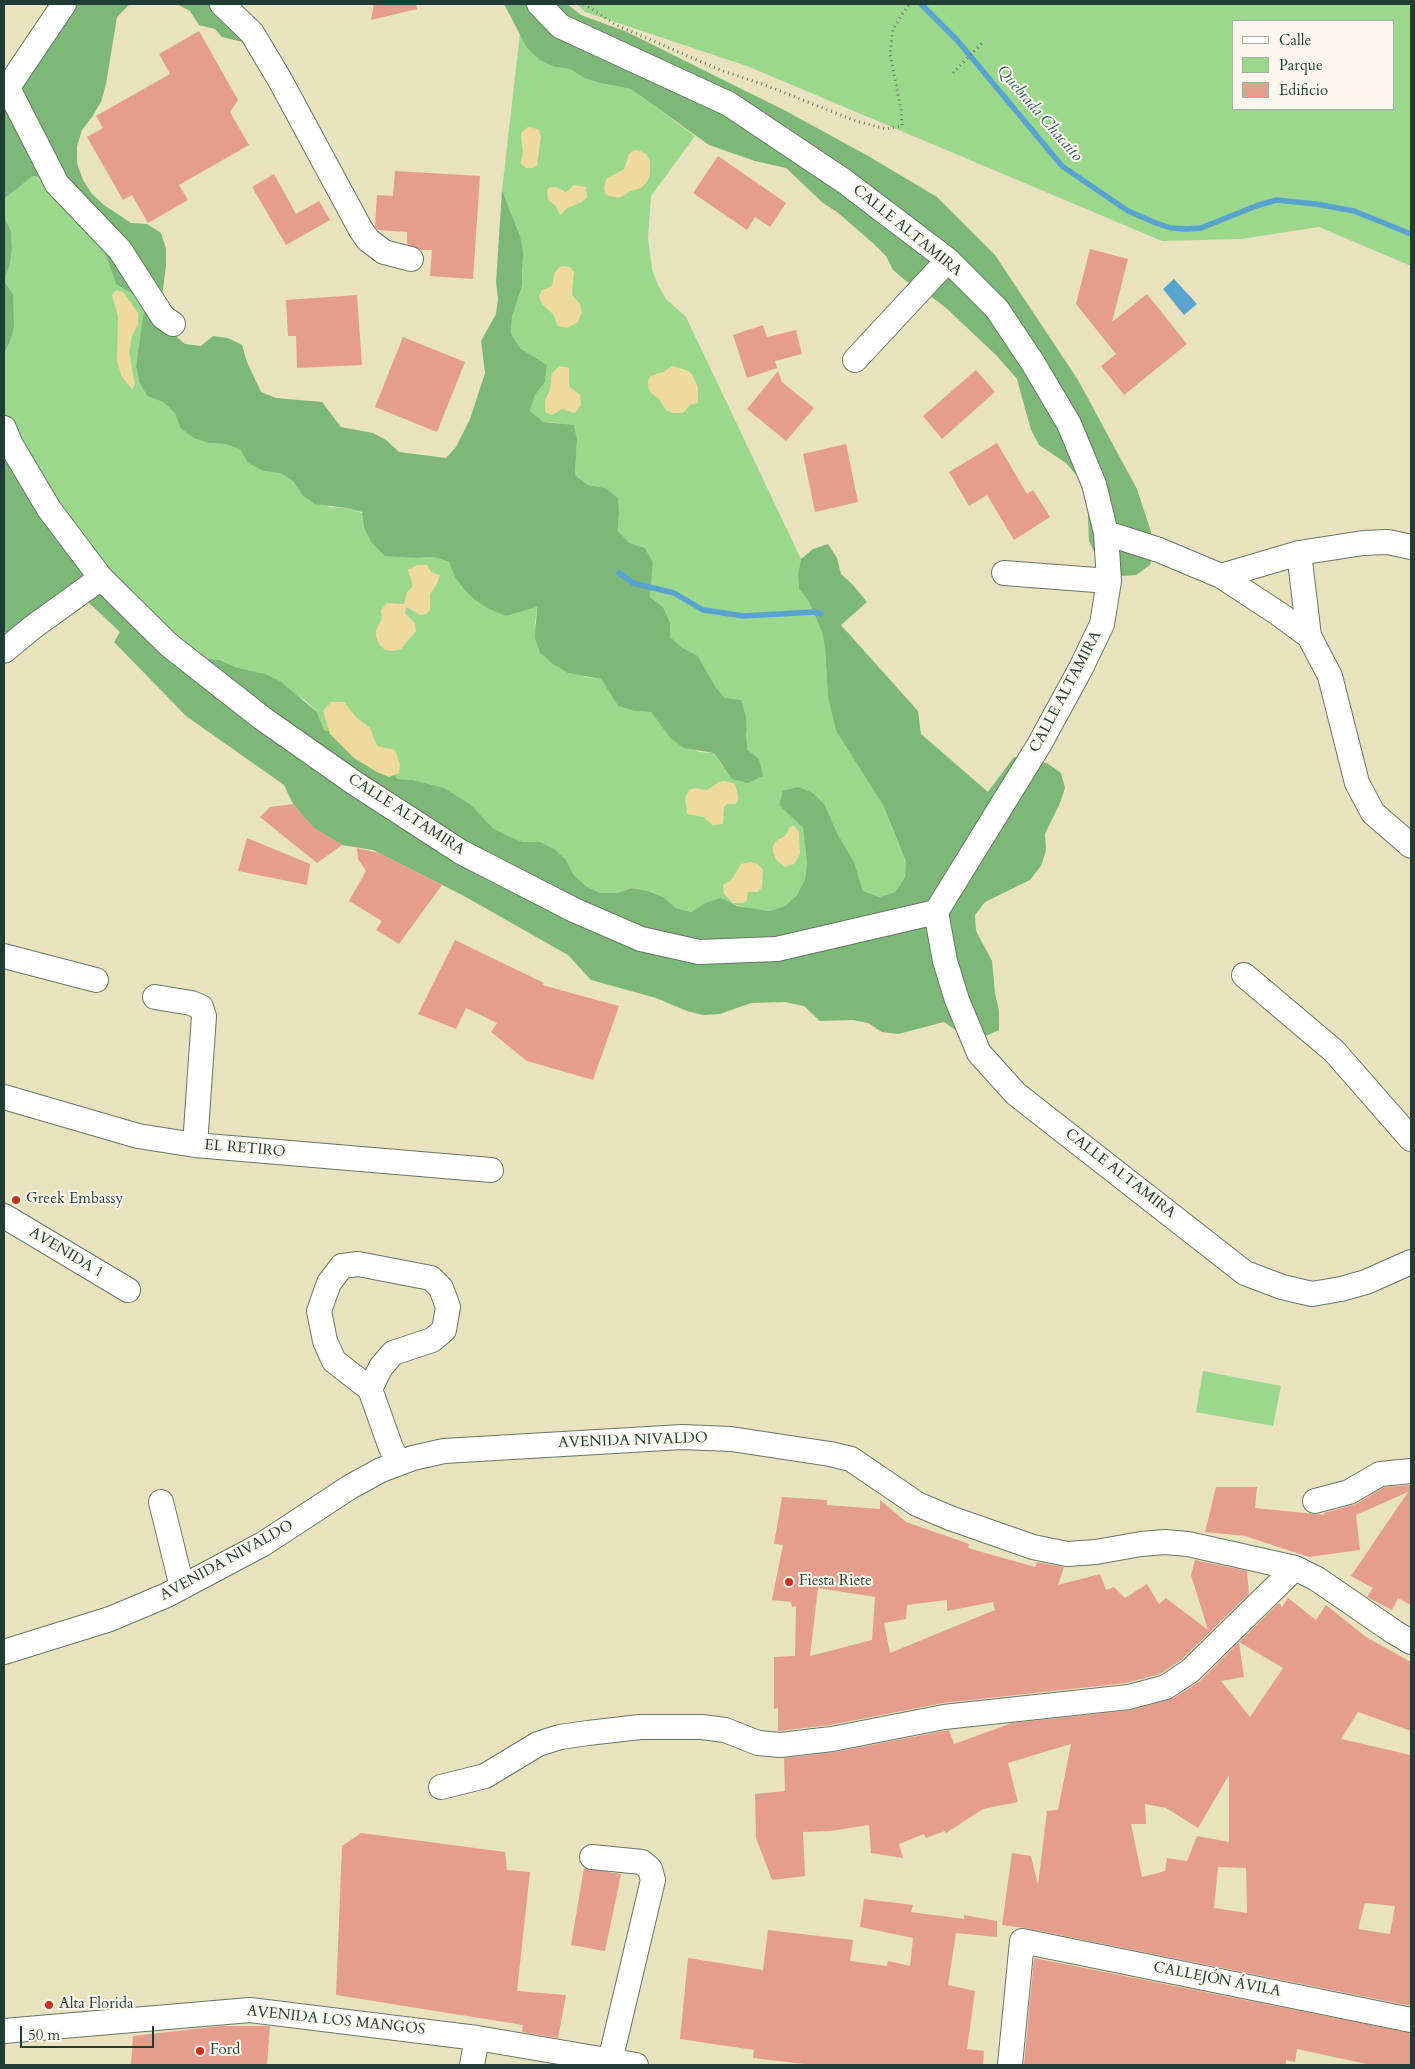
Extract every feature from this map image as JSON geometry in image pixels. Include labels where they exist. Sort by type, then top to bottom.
[{"type":"street","points":[[64,4],[5,89],[57,184],[120,250],[162,317],[173,324]]},
{"type":"street","points":[[222,4],[252,33],[280,80],[361,230],[384,252],[411,258]]},
{"type":"street","name":"CALLE ALTAMIRA","points":[[539,4],[560,26],[729,104],[844,181],[948,260],[997,309],[1034,363],[1069,424],[1094,484],[1106,533],[1109,581],[1102,624],[1082,668],[1039,745],[936,912],[949,977],[979,1053],[1016,1094],[1244,1273],[1282,1287],[1312,1294],[1366,1282],[1411,1262]]},
{"type":"street","points":[[855,360],[948,260]]},
{"type":"street","name":"CALLE ALTAMIRA","points":[[4,428],[11,445],[49,509],[101,578],[169,645],[262,718],[356,784],[461,852],[574,910],[641,939],[699,952],[777,949],[936,912]]},
{"type":"street","points":[[1106,533],[1158,550],[1221,576],[1309,636]]},
{"type":"street","points":[[1221,576],[1299,553],[1363,543],[1388,542],[1411,547]]},
{"type":"street","points":[[1299,553],[1309,636],[1330,676],[1357,783],[1374,813],[1411,846]]},
{"type":"street","points":[[1004,573],[1109,581]]},
{"type":"street","points":[[4,651],[33,627],[101,578]]},
{"type":"street","points":[[4,956],[96,980]]},
{"type":"street","points":[[1244,975],[1334,1051],[1411,1139]]},
{"type":"street","points":[[155,997],[192,1003],[201,1007],[204,1016],[195,1144]]},
{"type":"street","name":"EL RETIRO","points":[[4,1097],[138,1136],[195,1144],[491,1170]]},
{"type":"street","name":"AVENIDA 1","points":[[4,1216],[128,1290]]},
{"type":"street","points":[[370,1390],[381,1367],[393,1353],[432,1340],[444,1330],[448,1307],[442,1288],[431,1278],[358,1264],[342,1266],[328,1283],[319,1311],[325,1341],[334,1361],[370,1390],[391,1448],[399,1463]]},
{"type":"street","name":"AVENIDA NIVALDO","points":[[4,1652],[139,1608],[262,1544],[350,1487],[381,1470],[399,1463],[444,1451],[682,1436],[731,1439],[851,1459],[917,1504],[950,1518],[1033,1547],[1067,1554],[1096,1552],[1165,1542],[1197,1546],[1295,1568],[1317,1579],[1411,1642]]},
{"type":"street","points":[[1315,1501],[1349,1492],[1380,1474],[1411,1471]]},
{"type":"street","points":[[161,1502],[182,1587]]},
{"type":"street","points":[[441,1787],[485,1776],[538,1744],[560,1737],[588,1733],[640,1727],[702,1727],[725,1730],[758,1743],[780,1745],[832,1739],[944,1717],[1129,1697],[1166,1687],[1190,1670],[1295,1568]]},
{"type":"street","points":[[592,1857],[642,1862],[650,1869],[653,1880],[610,2061]]},
{"type":"street","name":"CALLEJÓN ÁVILA","points":[[1010,2065],[1022,1942],[1411,2020]]},
{"type":"street","name":"AVENIDA LOS MANGOS","points":[[4,2031],[250,2010],[477,2038],[636,2065]]},
{"type":"street","points":[[472,2065],[477,2038]]},
{"type":"path","points":[[584,4],[616,25],[723,71],[762,84],[856,121],[886,128],[902,126],[890,54],[892,29],[909,4]]},
{"type":"path","points":[[953,73],[982,43]]},
{"type":"green space","points":[[64,4],[134,4],[129,5],[117,17],[106,84],[101,102],[82,130],[77,146],[77,163],[83,180],[92,194],[104,205],[131,223],[147,224],[161,233],[166,249],[162,298],[171,332],[185,344],[201,346],[213,336],[228,338],[242,345],[247,362],[261,392],[276,398],[322,402],[341,427],[373,433],[386,440],[399,452],[446,458],[456,447],[470,419],[485,373],[481,341],[496,314],[498,299],[496,282],[502,190],[520,236],[523,252],[522,286],[512,317],[511,334],[520,348],[547,365],[545,382],[535,395],[530,411],[543,422],[574,425],[577,440],[575,475],[588,485],[605,488],[618,498],[618,531],[630,543],[645,548],[653,562],[650,597],[663,607],[670,622],[670,637],[683,648],[698,656],[715,686],[725,698],[741,700],[746,717],[747,749],[759,759],[763,776],[748,783],[732,779],[714,753],[684,748],[670,738],[651,712],[634,711],[618,706],[601,679],[568,673],[553,664],[540,653],[535,638],[537,607],[506,616],[489,609],[475,600],[464,589],[455,577],[449,562],[433,557],[385,556],[371,542],[364,528],[362,512],[315,504],[302,495],[293,481],[280,473],[263,471],[248,463],[240,449],[194,438],[180,428],[175,413],[163,402],[147,396],[139,382],[136,366],[145,302],[116,284],[100,239],[48,179],[33,176],[4,199],[4,93]]},
{"type":"green space","points":[[177,4],[222,4],[252,33],[242,42],[222,37],[215,29],[199,25],[190,11]]},
{"type":"green space","points":[[504,4],[567,4],[581,15],[627,32],[786,111],[870,157],[937,197],[995,255],[1078,380],[1137,489],[1151,532],[1152,553],[1150,565],[1136,575],[1123,576],[1107,572],[1101,567],[1089,541],[1087,491],[1066,463],[1039,445],[1031,430],[1017,379],[996,355],[946,308],[893,270],[886,256],[874,244],[837,212],[823,203],[786,168],[755,161],[709,145],[631,89],[584,78],[570,69],[555,67],[540,60],[527,48]]},
{"type":"green space","points":[[577,4],[1411,4],[1411,266],[1319,227],[1241,239],[1162,241],[747,66],[585,12]]},
{"type":"green space","points":[[520,33],[527,48],[555,67],[570,69],[584,78],[600,83],[631,89],[695,136],[651,196],[648,238],[652,269],[666,299],[686,317],[801,559],[798,574],[799,589],[809,602],[822,632],[825,648],[828,697],[836,731],[883,805],[906,863],[905,877],[895,892],[879,897],[863,891],[854,862],[837,833],[825,805],[779,805],[803,828],[807,863],[805,879],[797,895],[785,906],[769,911],[729,903],[705,903],[691,912],[676,908],[663,897],[648,891],[632,888],[617,893],[600,893],[586,886],[574,875],[566,860],[540,842],[523,842],[506,835],[493,828],[471,805],[428,784],[398,779],[387,767],[340,733],[324,730],[317,712],[306,701],[265,674],[235,667],[220,660],[202,658],[101,578],[4,428],[4,353],[10,342],[13,294],[4,281],[10,265],[12,249],[11,231],[4,216],[4,199],[33,176],[48,179],[100,239],[116,284],[145,302],[136,366],[139,382],[147,396],[163,402],[175,413],[180,428],[209,443],[225,444],[241,449],[248,463],[263,471],[280,473],[293,481],[302,495],[330,507],[347,508],[362,513],[364,528],[371,542],[417,558],[433,557],[449,562],[455,577],[506,616],[537,607],[535,623],[585,677],[601,679],[618,706],[634,711],[651,712],[670,738],[699,752],[714,753],[723,767],[759,759],[747,749],[747,733],[725,698],[715,686],[698,656],[683,648],[670,637],[670,622],[663,607],[650,597],[653,562],[645,548],[630,543],[618,531],[619,514],[605,488],[588,485],[575,475],[577,440],[558,423],[542,422],[530,411],[535,395],[545,382],[547,365],[520,348],[511,334],[512,317],[522,286],[523,268],[520,236],[502,190]]},
{"type":"green space","points":[[4,216],[11,231],[12,249],[10,265],[4,281]]},
{"type":"green space","points":[[4,281],[13,294],[14,326],[10,342],[4,353]]},
{"type":"green space","points":[[4,428],[101,578],[202,658],[220,660],[235,667],[265,674],[280,681],[317,712],[324,730],[340,733],[387,767],[398,779],[413,780],[444,788],[471,805],[493,828],[506,835],[523,842],[540,842],[554,849],[566,860],[574,875],[586,886],[600,893],[617,893],[632,888],[648,891],[663,897],[676,908],[691,912],[705,903],[721,898],[737,906],[769,911],[785,906],[797,895],[805,879],[807,863],[803,828],[779,805],[783,791],[798,787],[813,793],[825,805],[837,833],[854,862],[863,891],[879,897],[895,892],[905,877],[906,862],[883,805],[836,731],[828,697],[825,648],[822,632],[809,602],[799,589],[798,574],[801,559],[813,549],[828,544],[837,558],[841,574],[867,602],[841,625],[918,711],[921,734],[988,792],[1014,757],[1047,763],[1061,773],[1065,788],[1045,834],[1046,850],[1041,866],[1030,880],[985,902],[975,915],[976,931],[992,961],[995,993],[999,1010],[999,1030],[964,1046],[957,1031],[944,1022],[898,1034],[882,1032],[868,1023],[853,1020],[820,1021],[804,1006],[785,1002],[751,1003],[720,1014],[703,1015],[687,1011],[656,998],[591,980],[568,955],[464,896],[373,850],[342,845],[327,836],[314,828],[303,816],[293,804],[284,785],[186,716],[114,642],[120,632],[72,587],[24,633],[4,632]]},
{"type":"green space","points":[[1203,1371],[1281,1386],[1273,1426],[1196,1412]]},
{"type":"sand","points":[[528,127],[538,129],[541,136],[537,166],[534,168],[526,168],[520,163],[523,154],[521,133]]},
{"type":"sand","points":[[634,150],[646,154],[650,161],[650,174],[647,182],[641,188],[619,198],[606,195],[604,189],[606,179],[624,169],[629,154]]},
{"type":"sand","points":[[574,185],[586,187],[587,197],[582,202],[567,208],[560,215],[556,206],[548,200],[547,190],[550,187],[556,187],[566,192]]},
{"type":"sand","points":[[559,267],[570,267],[574,272],[572,295],[580,304],[582,312],[578,322],[567,328],[558,326],[553,314],[542,304],[539,296],[542,290],[552,286],[554,274]]},
{"type":"sand","points":[[117,290],[123,292],[138,313],[138,324],[132,336],[129,352],[135,385],[132,389],[122,377],[117,361],[118,316],[112,295]]},
{"type":"sand","points":[[560,366],[569,368],[569,386],[580,395],[581,405],[575,413],[562,409],[552,415],[545,412],[545,401],[550,389],[552,373]]},
{"type":"sand","points":[[672,366],[689,371],[698,388],[698,403],[690,405],[684,412],[680,413],[672,413],[666,410],[648,387],[648,381],[651,376],[665,371]]},
{"type":"sand","points":[[417,565],[427,565],[431,572],[440,575],[437,584],[430,594],[430,610],[426,614],[420,615],[406,607],[405,613],[415,623],[416,631],[401,649],[385,650],[379,644],[376,636],[376,630],[382,618],[381,610],[387,603],[404,604],[407,592],[413,586],[408,570]]},
{"type":"sand","points":[[331,702],[344,702],[357,718],[370,728],[377,746],[395,750],[400,764],[399,773],[389,777],[377,772],[354,758],[330,734],[323,711]]},
{"type":"sand","points":[[725,781],[735,784],[738,801],[735,804],[727,804],[724,807],[723,824],[713,825],[703,817],[687,814],[685,798],[689,790],[695,788],[707,790],[719,782]]},
{"type":"sand","points":[[794,826],[799,832],[800,854],[794,864],[785,867],[776,860],[773,846],[776,841],[785,836],[790,827]]},
{"type":"sand","points":[[751,862],[758,864],[763,870],[762,887],[758,892],[748,892],[747,900],[743,903],[733,903],[724,894],[723,885],[732,879],[741,864]]},
{"type":"water","points":[[1174,279],[1197,304],[1184,315],[1163,289]]},
{"type":"building","points":[[374,4],[416,4],[417,9],[371,20]]},
{"type":"building","points":[[199,31],[238,100],[230,112],[249,145],[179,185],[188,200],[148,223],[132,195],[123,200],[87,137],[103,128],[96,116],[170,74],[159,54]]},
{"type":"building","points":[[718,156],[786,203],[770,227],[755,217],[747,230],[693,193]]},
{"type":"building","points":[[395,171],[480,176],[473,279],[430,276],[432,250],[421,250],[407,244],[407,232],[378,230],[375,227],[377,195],[393,196]]},
{"type":"building","points":[[274,174],[296,214],[319,201],[330,220],[286,245],[252,187]]},
{"type":"building","points":[[1090,249],[1128,259],[1112,322],[1147,294],[1187,344],[1124,395],[1101,366],[1116,354],[1076,304]]},
{"type":"building","points":[[357,295],[362,365],[297,368],[296,336],[288,336],[286,300]]},
{"type":"building","points":[[763,325],[767,337],[796,330],[802,354],[775,361],[777,368],[747,378],[733,335]]},
{"type":"building","points":[[403,337],[465,362],[437,432],[375,407]]},
{"type":"building","points":[[976,370],[995,392],[942,439],[923,416]]},
{"type":"building","points":[[778,371],[782,382],[814,408],[786,441],[747,409]]},
{"type":"building","points":[[997,443],[1027,494],[1033,490],[1050,517],[1014,540],[987,495],[969,506],[949,472]]},
{"type":"building","points":[[846,444],[858,502],[815,512],[803,454]]},
{"type":"building","points":[[293,804],[314,828],[342,845],[317,863],[260,817],[270,807]]},
{"type":"building","points":[[247,838],[310,864],[307,885],[238,871]]},
{"type":"building","points":[[357,848],[379,853],[442,885],[399,944],[376,930],[382,921],[349,901],[366,871],[358,859]]},
{"type":"building","points":[[455,940],[544,983],[542,985],[619,1006],[593,1080],[527,1061],[491,1032],[497,1023],[466,1008],[456,1029],[418,1014]]},
{"type":"building","points":[[1411,1485],[1411,1605],[1398,1598],[1392,1610],[1367,1597],[1373,1588],[1351,1576],[1408,1492],[1356,1515],[1360,1550],[1309,1557],[1245,1536],[1205,1532],[1216,1487],[1257,1487],[1255,1508],[1325,1515],[1324,1513],[1356,1504],[1384,1487]]},
{"type":"building","points":[[782,1497],[827,1500],[827,1505],[880,1509],[880,1500],[906,1522],[969,1544],[968,1548],[1035,1567],[1037,1562],[1064,1567],[1058,1585],[1100,1574],[1106,1590],[1114,1587],[1125,1598],[1147,1584],[1159,1604],[1166,1598],[1208,1630],[1191,1575],[1195,1560],[1247,1571],[1249,1594],[1181,1660],[1160,1674],[1126,1683],[943,1703],[830,1725],[778,1731],[778,1708],[774,1709],[774,1657],[795,1656],[796,1606],[792,1607],[791,1602],[772,1600],[783,1545],[774,1544]],"holes":[[[818,1588],[875,1597],[872,1640],[810,1656]],[[947,1600],[947,1611],[993,1602],[995,1610],[890,1653],[884,1623],[906,1619],[907,1605]]]},
{"type":"building","points":[[1288,1598],[1316,1620],[1326,1605],[1366,1637],[1411,1662],[1411,1731],[1358,1712],[1341,1739],[1411,1755],[1411,2006],[1025,1928],[1002,1925],[1012,1853],[1031,1856],[1038,1885],[1047,1811],[1058,1810],[1071,1744],[1008,1763],[1018,1802],[983,1809],[946,1833],[945,1831],[926,1838],[924,1834],[899,1844],[903,1858],[871,1853],[869,1825],[831,1831],[803,1832],[805,1876],[772,1880],[756,1838],[755,1794],[785,1791],[784,1758],[835,1752],[949,1730],[954,1744],[1012,1723],[1132,1710],[1174,1698],[1200,1681],[1239,1642],[1279,1603],[1282,1607]],"holes":[[[1239,1642],[1283,1668],[1250,1717],[1221,1681],[1244,1677]],[[1229,1775],[1229,1842],[1197,1836],[1187,1861],[1167,1858],[1165,1871],[1142,1877],[1131,1824],[1146,1824],[1145,1804],[1166,1808],[1198,1828]],[[1218,1867],[1246,1868],[1247,1913],[1214,1908]],[[1365,1903],[1395,1906],[1390,1934],[1358,1929]]]},
{"type":"building","points":[[361,1833],[505,1852],[507,1870],[530,1872],[517,1991],[566,1995],[558,2038],[522,2032],[523,2025],[336,1995],[342,1846]]},
{"type":"building","points":[[584,1868],[621,1874],[605,1951],[571,1945]]},
{"type":"building","points":[[864,1899],[913,1905],[911,1912],[964,1919],[964,1915],[997,1921],[997,1937],[956,1933],[948,1985],[975,1991],[967,2049],[984,2051],[983,2065],[813,2065],[753,2058],[754,2050],[680,2039],[688,1958],[763,1970],[768,1930],[853,1940],[850,1961],[887,1966],[888,1961],[910,1966],[913,1938],[860,1927]]},
{"type":"building","points":[[1034,1958],[1411,2033],[1411,2065],[1371,2065],[1297,2049],[1295,2062],[1286,2060],[1286,2065],[1024,2065]]},
{"type":"building","name":"Ford","points":[[221,2026],[270,2026],[267,2065],[131,2065],[133,2036]]},
{"type":"waterway","name":"Quebrada Chacaíto","points":[[921,4],[957,40],[1062,166],[1128,211],[1171,228],[1201,228],[1276,200],[1316,204],[1354,211],[1411,234]]},
{"type":"waterway","points":[[619,573],[633,583],[674,593],[703,610],[743,616],[814,612],[821,614]]},
{"type":"place","name":"Greek Embassy","points":[[16,1200]]},
{"type":"place","name":"Fiesta Riete","points":[[789,1582]]},
{"type":"place","name":"Alta Florida","points":[[49,2005]]},
{"type":"place","name":"Ford","points":[[200,2051]]}]
